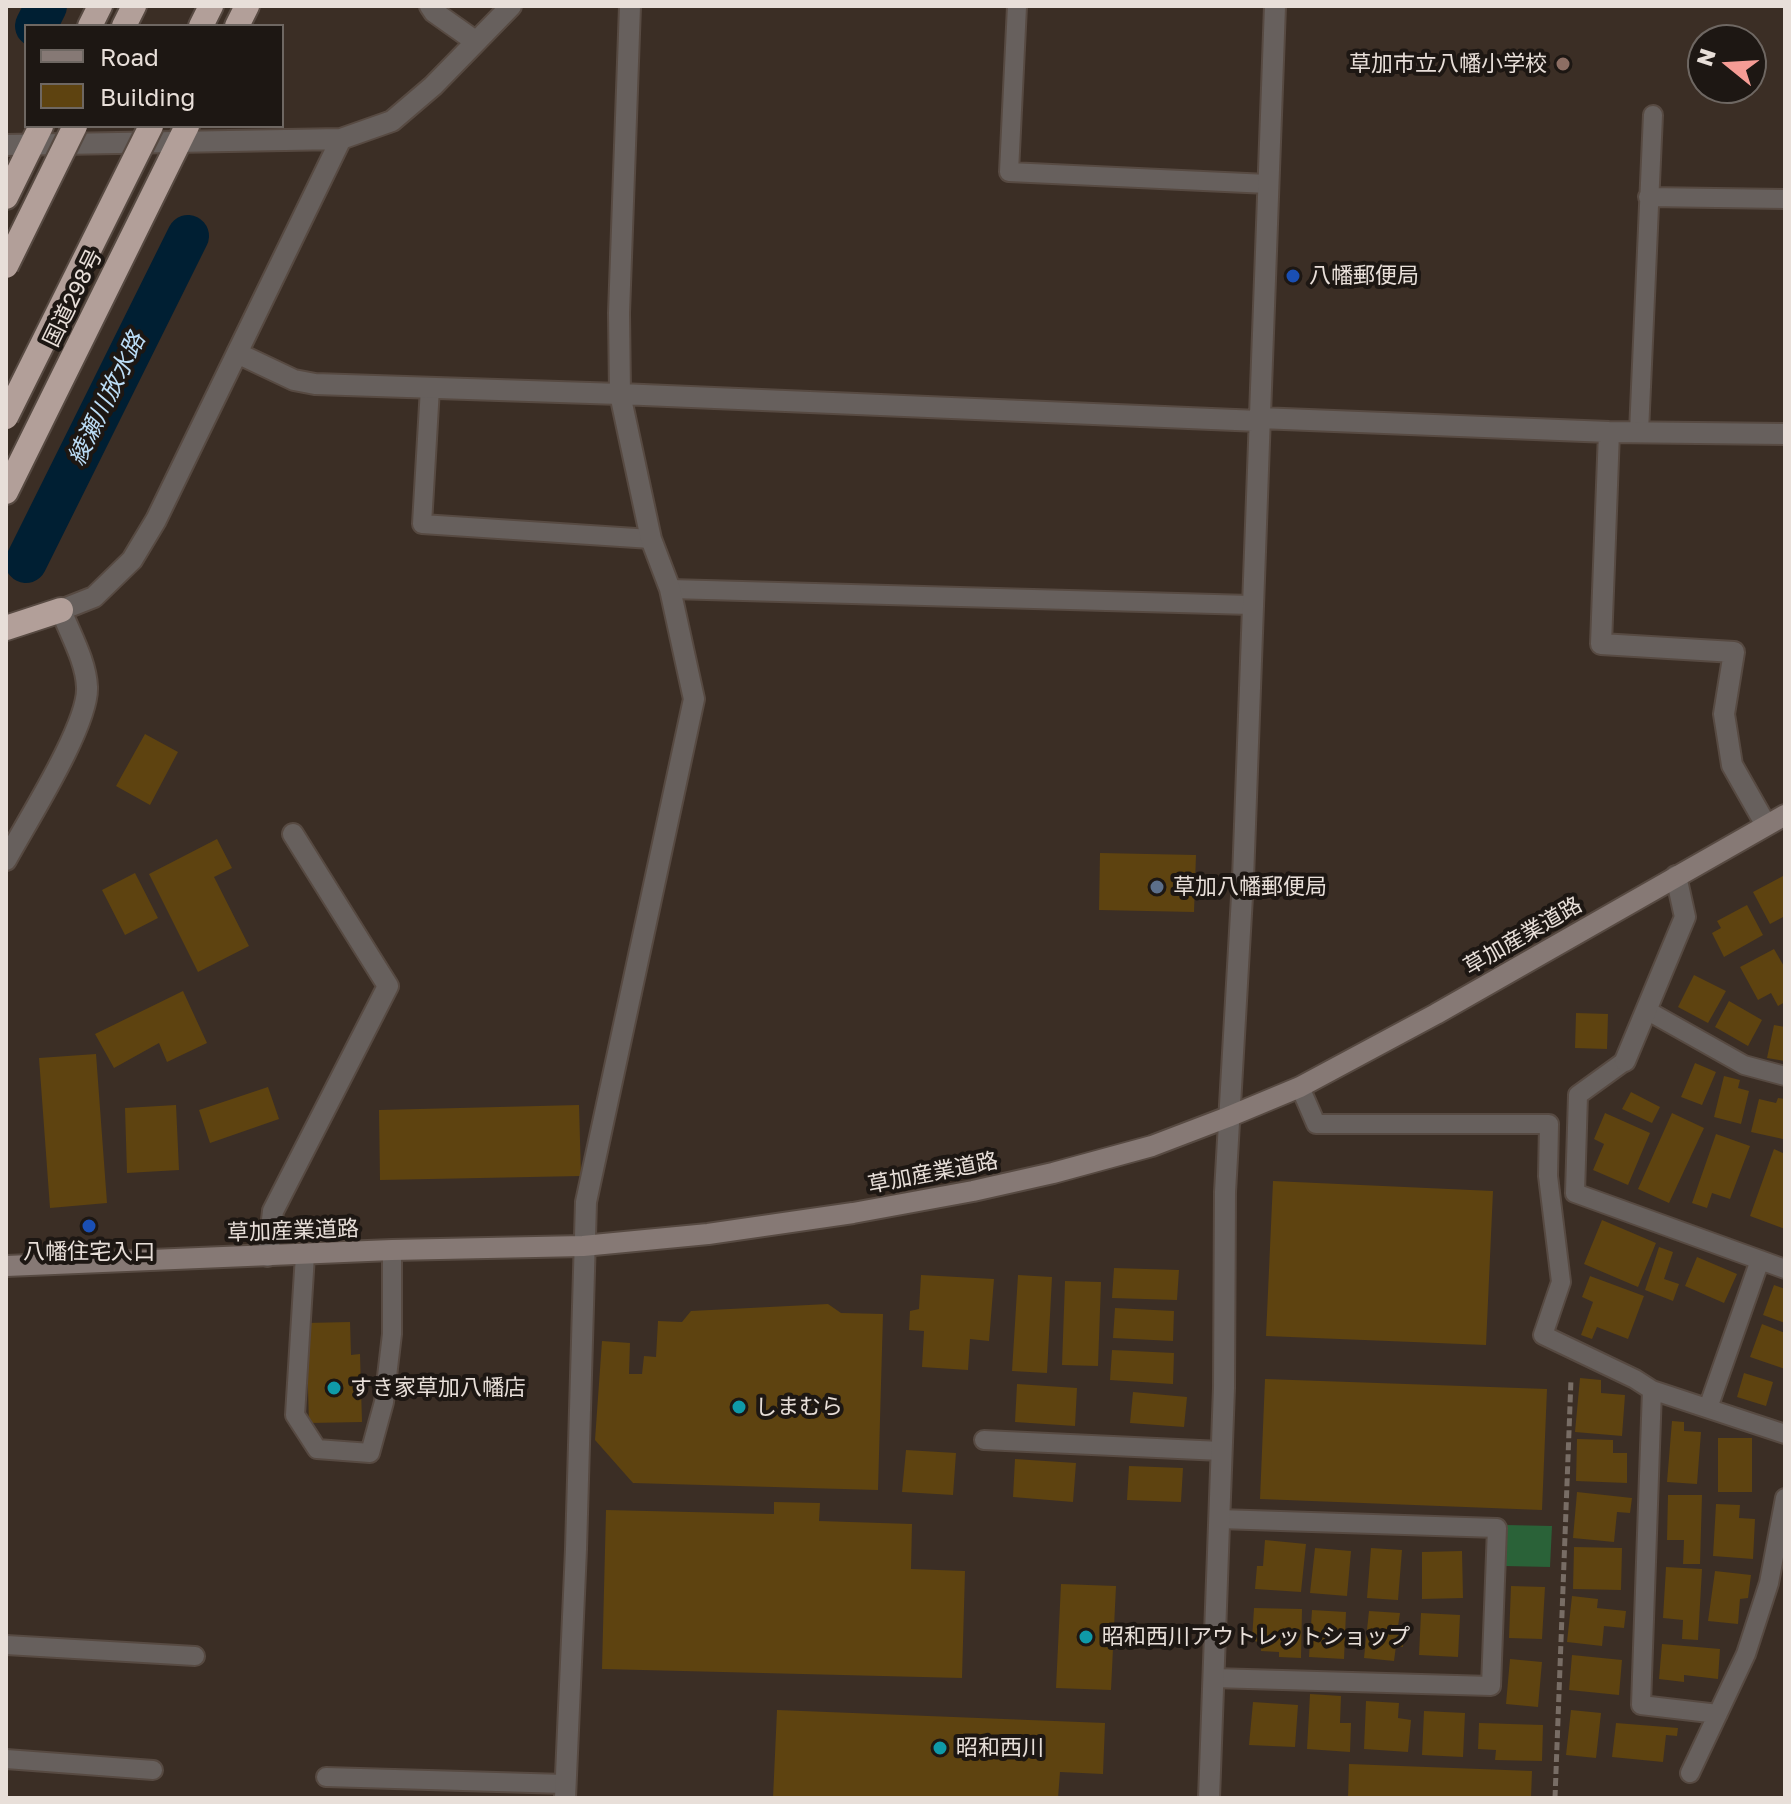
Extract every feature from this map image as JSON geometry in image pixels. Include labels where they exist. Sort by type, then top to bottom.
[{"type":"highway","points":[[91,24],[100,6]]},
{"type":"highway","points":[[125,24],[134,6]]},
{"type":"highway","points":[[202,24],[211,6]]},
{"type":"highway","points":[[238,24],[247,6]]},
{"type":"highway","points":[[6,266],[74,128]]},
{"type":"highway","points":[[6,417],[150,128]]},
{"type":"highway","name":"国道298号","points":[[6,492],[184,133]]},
{"type":"highway","points":[[6,197],[36,135]]},
{"type":"highway","points":[[6,628],[61,610]]},
{"type":"main road","name":"草加産業道路","points":[[6,1266],[392,1250],[583,1246],[722,1232],[853,1213],[1053,1173],[1152,1146],[1300,1087],[1436,1014],[1780,818]]},
{"type":"street","points":[[430,6],[475,41]]},
{"type":"street","points":[[6,145],[36,135],[184,133],[341,139],[392,121],[433,86],[511,6]]},
{"type":"street","points":[[565,1791],[586,1202],[694,699],[670,589],[651,539],[620,394],[620,298],[630,6]]},
{"type":"street","points":[[1209,1798],[1228,1117],[1243,879],[1275,6]]},
{"type":"street","points":[[6,860],[76,731],[85,702],[87,687],[83,665],[61,610],[94,597],[132,560],[156,520],[341,139]]},
{"type":"street","points":[[237,353],[294,380],[315,384],[1609,432],[1785,434]]},
{"type":"street","points":[[1609,432],[1601,644],[1734,652],[1724,714],[1732,765],[1780,818]]},
{"type":"street","points":[[268,1256],[273,1211],[388,986],[293,834]]},
{"type":"street","points":[[1625,1061],[1685,917],[1676,876]]},
{"type":"lane","points":[[1017,6],[1009,172],[1268,184]]},
{"type":"lane","points":[[1639,432],[1653,115]]},
{"type":"lane","points":[[1648,197],[1785,199]]},
{"type":"lane","points":[[430,388],[422,524],[651,539]]},
{"type":"lane","points":[[670,589],[1251,605]]},
{"type":"lane","points":[[1648,1011],[1744,1065],[1785,1076]]},
{"type":"lane","points":[[1625,1061],[1578,1095],[1575,1193],[1785,1269]]},
{"type":"lane","points":[[1300,1087],[1316,1124],[1549,1124],[1548,1176],[1561,1282],[1543,1335],[1652,1390],[1785,1434]]},
{"type":"lane","points":[[1553,1217],[1585,1197]]},
{"type":"lane","points":[[305,1255],[295,1415],[317,1449],[370,1453],[384,1402],[390,1347],[392,1250]]},
{"type":"lane","points":[[1708,1408],[1760,1260]]},
{"type":"lane","points":[[1652,1390],[1641,1705],[1718,1714]]},
{"type":"lane","points":[[984,1440],[1221,1451]]},
{"type":"lane","points":[[1690,1773],[1746,1654],[1769,1583],[1785,1498]]},
{"type":"lane","points":[[1213,1678],[1491,1686],[1494,1623],[1497,1528],[1219,1519]]},
{"type":"lane","points":[[6,1645],[195,1656]]},
{"type":"lane","points":[[6,1759],[153,1770]]},
{"type":"lane","points":[[326,1777],[565,1791]]},
{"type":"path","points":[[1555,1798],[1572,1349]]},
{"type":"green space","points":[[1506,1525],[1552,1526],[1550,1567],[1505,1566]]},
{"type":"building","points":[[145,734],[178,752],[150,805],[116,786]]},
{"type":"building","points":[[217,839],[232,868],[214,877],[249,946],[198,972],[149,874]]},
{"type":"building","points":[[1100,853],[1196,855],[1194,912],[1099,910]]},
{"type":"building","points":[[135,873],[158,918],[125,935],[102,890]]},
{"type":"building","points":[[1785,875],[1785,916],[1770,924],[1753,892]]},
{"type":"building","points":[[1747,905],[1763,935],[1724,957],[1712,933],[1721,928],[1717,921]]},
{"type":"building","points":[[1774,949],[1785,968],[1785,1002],[1778,1006],[1771,993],[1758,1000],[1740,967]]},
{"type":"building","points":[[1694,975],[1726,991],[1708,1023],[1678,1007]]},
{"type":"building","points":[[183,991],[207,1043],[167,1062],[159,1043],[114,1068],[95,1034]]},
{"type":"building","points":[[1729,1001],[1762,1020],[1748,1046],[1715,1027]]},
{"type":"building","points":[[1576,1013],[1608,1014],[1607,1049],[1575,1048]]},
{"type":"building","points":[[1774,1025],[1785,1027],[1785,1061],[1767,1058]]},
{"type":"building","points":[[96,1054],[107,1203],[50,1208],[39,1058]]},
{"type":"building","points":[[1695,1063],[1716,1072],[1702,1105],[1681,1097]]},
{"type":"building","points":[[1724,1076],[1740,1080],[1738,1088],[1749,1091],[1741,1124],[1714,1117]]},
{"type":"building","points":[[268,1087],[279,1119],[210,1143],[199,1110]]},
{"type":"building","points":[[1631,1092],[1660,1107],[1652,1123],[1622,1109]]},
{"type":"building","points":[[1778,1098],[1785,1099],[1783,1139],[1751,1132],[1759,1099],[1776,1103]]},
{"type":"building","points":[[176,1105],[179,1170],[127,1173],[125,1108]]},
{"type":"building","points":[[579,1105],[581,1176],[380,1180],[379,1110]]},
{"type":"building","points":[[1605,1113],[1650,1133],[1628,1185],[1593,1170],[1604,1144],[1594,1139]]},
{"type":"building","points":[[1672,1113],[1704,1128],[1669,1203],[1638,1189]]},
{"type":"building","points":[[1716,1134],[1750,1146],[1730,1199],[1712,1193],[1707,1208],[1692,1203]]},
{"type":"building","points":[[1774,1149],[1785,1154],[1785,1229],[1750,1216]]},
{"type":"building","points":[[1273,1181],[1493,1191],[1486,1345],[1266,1336]]},
{"type":"building","points":[[1602,1220],[1656,1243],[1638,1287],[1584,1264]]},
{"type":"building","points":[[1659,1247],[1673,1252],[1664,1279],[1679,1284],[1673,1301],[1645,1290]]},
{"type":"building","points":[[1697,1257],[1737,1274],[1724,1303],[1685,1286]]},
{"type":"building","points":[[1114,1268],[1179,1270],[1177,1300],[1112,1298]]},
{"type":"building","points":[[921,1275],[994,1279],[989,1341],[970,1339],[968,1370],[922,1367],[924,1331],[909,1330],[910,1311],[919,1309]]},
{"type":"building","points":[[1018,1275],[1052,1277],[1047,1373],[1012,1371]]},
{"type":"building","points":[[1590,1276],[1644,1296],[1628,1339],[1597,1327],[1592,1339],[1581,1335],[1593,1302],[1582,1297]]},
{"type":"building","points":[[1065,1281],[1101,1282],[1098,1366],[1062,1365]]},
{"type":"building","points":[[1774,1285],[1785,1289],[1785,1323],[1763,1315]]},
{"type":"building","name":"しまむら","points":[[828,1304],[841,1313],[883,1314],[878,1490],[633,1483],[595,1440],[602,1341],[630,1343],[629,1374],[642,1374],[644,1356],[656,1357],[658,1321],[682,1322],[691,1311]]},
{"type":"building","points":[[1115,1308],[1174,1311],[1173,1341],[1113,1338]]},
{"type":"building","name":"すき家草加八幡店","points":[[350,1322],[351,1355],[360,1354],[362,1422],[309,1423],[306,1323]]},
{"type":"building","points":[[1762,1324],[1785,1333],[1785,1369],[1750,1357]]},
{"type":"building","points":[[1112,1350],[1174,1353],[1173,1384],[1110,1380]]},
{"type":"building","points":[[1744,1373],[1773,1382],[1766,1406],[1737,1397]]},
{"type":"building","points":[[1580,1378],[1601,1380],[1601,1393],[1625,1395],[1622,1436],[1575,1432]]},
{"type":"building","points":[[1265,1379],[1547,1389],[1542,1510],[1260,1499]]},
{"type":"building","points":[[1017,1384],[1077,1388],[1075,1426],[1015,1422]]},
{"type":"building","points":[[1133,1392],[1187,1397],[1184,1427],[1130,1423]]},
{"type":"building","points":[[1672,1421],[1684,1422],[1684,1431],[1701,1432],[1697,1484],[1667,1482]]},
{"type":"building","points":[[1718,1438],[1752,1438],[1752,1492],[1718,1492]]},
{"type":"building","points":[[1577,1439],[1613,1440],[1613,1453],[1627,1453],[1627,1483],[1576,1481]]},
{"type":"building","points":[[906,1450],[956,1453],[953,1495],[902,1492]]},
{"type":"building","points":[[1015,1459],[1076,1463],[1073,1502],[1013,1497]]},
{"type":"building","points":[[1129,1466],[1183,1468],[1181,1502],[1127,1500]]},
{"type":"building","points":[[1577,1492],[1632,1498],[1630,1513],[1617,1512],[1614,1542],[1573,1538]]},
{"type":"building","points":[[1668,1495],[1702,1495],[1700,1564],[1683,1564],[1684,1540],[1667,1540]]},
{"type":"building","points":[[774,1502],[820,1503],[819,1521],[912,1524],[911,1569],[965,1571],[962,1678],[602,1669],[606,1510],[774,1514]]},
{"type":"building","points":[[1716,1504],[1740,1505],[1739,1518],[1755,1519],[1753,1559],[1713,1556]]},
{"type":"building","points":[[1265,1540],[1306,1544],[1301,1592],[1255,1589],[1257,1566],[1263,1566]]},
{"type":"building","points":[[1574,1547],[1622,1548],[1621,1590],[1573,1589]]},
{"type":"building","points":[[1315,1548],[1351,1551],[1347,1596],[1310,1593]]},
{"type":"building","points":[[1371,1548],[1402,1550],[1398,1600],[1367,1598]]},
{"type":"building","points":[[1462,1551],[1463,1598],[1422,1599],[1422,1552]]},
{"type":"building","points":[[1666,1567],[1702,1569],[1698,1640],[1682,1639],[1683,1620],[1663,1618]]},
{"type":"building","points":[[1715,1571],[1751,1575],[1748,1598],[1740,1599],[1738,1624],[1708,1621]]},
{"type":"building","name":"昭和西川アウトレットショップ","points":[[1061,1584],[1116,1586],[1111,1690],[1056,1688]]},
{"type":"building","points":[[1511,1586],[1545,1587],[1542,1639],[1509,1638]]},
{"type":"building","points":[[1572,1596],[1598,1599],[1597,1608],[1626,1611],[1624,1628],[1604,1626],[1602,1646],[1567,1642]]},
{"type":"building","points":[[1254,1608],[1302,1609],[1301,1658],[1279,1657],[1279,1652],[1261,1651],[1261,1643],[1252,1640]]},
{"type":"building","points":[[1312,1610],[1346,1612],[1344,1659],[1309,1657]]},
{"type":"building","points":[[1369,1611],[1400,1613],[1397,1633],[1404,1634],[1403,1647],[1396,1646],[1394,1661],[1364,1658]]},
{"type":"building","points":[[1421,1613],[1460,1615],[1458,1657],[1419,1655]]},
{"type":"building","points":[[1662,1644],[1720,1649],[1718,1679],[1684,1675],[1684,1682],[1659,1679]]},
{"type":"building","points":[[1572,1655],[1622,1660],[1619,1695],[1569,1690]]},
{"type":"building","points":[[1510,1659],[1542,1662],[1538,1707],[1506,1704]]},
{"type":"building","points":[[1310,1694],[1341,1696],[1340,1723],[1351,1723],[1350,1752],[1307,1749]]},
{"type":"building","points":[[1366,1701],[1399,1703],[1398,1718],[1411,1720],[1408,1752],[1364,1749]]},
{"type":"building","points":[[1253,1702],[1298,1705],[1295,1747],[1249,1745]]},
{"type":"building","name":"昭和西川","points":[[777,1710],[1105,1723],[1103,1774],[1060,1772],[1058,1798],[773,1798]]},
{"type":"building","points":[[1571,1710],[1601,1713],[1596,1758],[1566,1755]]},
{"type":"building","points":[[1424,1711],[1465,1713],[1463,1757],[1422,1755]]},
{"type":"building","points":[[1479,1723],[1543,1725],[1542,1761],[1495,1760],[1496,1750],[1478,1749]]},
{"type":"building","points":[[1616,1723],[1678,1728],[1677,1736],[1666,1735],[1663,1762],[1612,1757]]},
{"type":"building","points":[[1349,1764],[1532,1771],[1531,1798],[1348,1798]]},
{"type":"waterway","name":"綾瀬川放水路","points":[[37,24],[46,6]]},
{"type":"waterway","name":"綾瀬川放水路","points":[[26,562],[188,236]]},
{"type":"place","name":"草加市立八幡小学校","points":[[1563,64]]},
{"type":"place","name":"八幡郵便局","points":[[1293,276]]},
{"type":"place","name":"草加八幡郵便局","points":[[1157,887]]},
{"type":"place","name":"八幡住宅入口","points":[[89,1226]]},
{"type":"place","name":"すき家草加八幡店","points":[[334,1388]]},
{"type":"place","name":"しまむら","points":[[739,1407]]},
{"type":"place","name":"昭和西川アウトレットショップ","points":[[1086,1637]]},
{"type":"place","name":"昭和西川","points":[[940,1748]]}]
